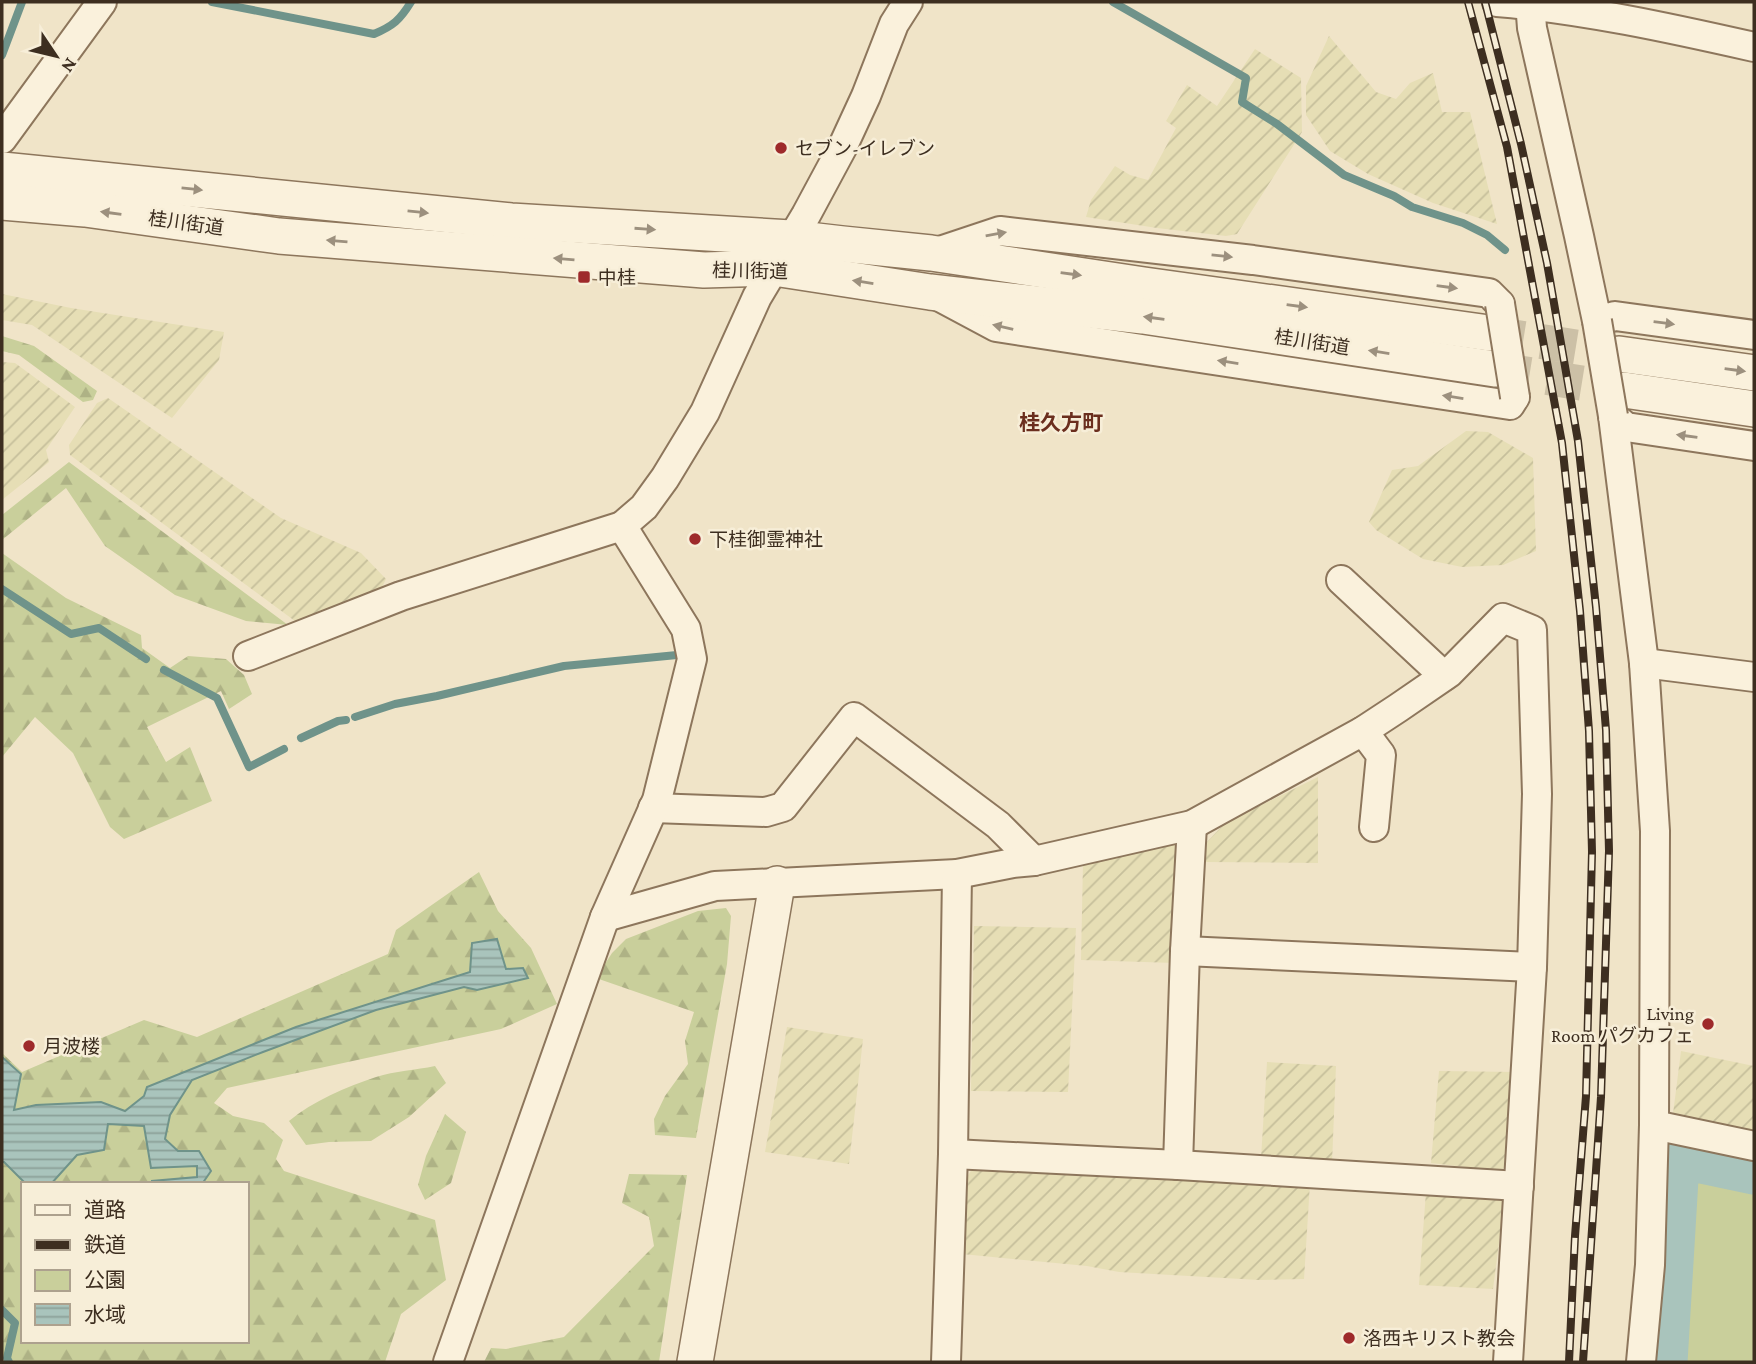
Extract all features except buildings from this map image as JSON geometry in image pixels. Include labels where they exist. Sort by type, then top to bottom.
[{"type":"street","points":[[2,139],[102,2]]},
{"type":"street","points":[[248,656],[401,596],[622,526],[644,507],[705,412],[748,316],[842,148],[894,24],[908,2]]},
{"type":"street","points":[[1497,2],[1531,3],[1754,47]]},
{"type":"street","points":[[1531,3],[1532,28],[1597,321],[1626,427],[1754,446]]},
{"type":"street","name":"桂川街道","points":[[2,170],[511,221],[790,238],[931,253],[1144,285],[1494,319]]},
{"type":"street","name":"桂川街道","points":[[2,202],[85,209],[279,236],[704,270],[774,268],[930,292],[1143,316],[1505,383]]},
{"type":"street","points":[[1597,321],[1615,316],[1754,335]]},
{"type":"street","points":[[1494,319],[1505,383]]},
{"type":"street","points":[[1619,354],[1754,373]]},
{"type":"street","points":[[1619,402],[1754,409]]},
{"type":"street","points":[[1619,402],[1644,663],[1655,831],[1654,1125],[1650,1265],[1641,1362]]},
{"type":"street","points":[[448,1362],[605,918],[657,800],[692,659],[685,629],[622,526]]},
{"type":"street","points":[[1341,580],[1444,676]]},
{"type":"street","points":[[605,918],[715,886],[957,874],[1034,861],[1192,824],[1363,731],[1444,676],[1503,618],[1532,630],[1537,794],[1532,967],[1508,1362]]},
{"type":"street","points":[[1644,663],[1754,677]]},
{"type":"street","points":[[653,808],[766,812],[783,807],[854,717],[998,825],[1034,861]]},
{"type":"street","points":[[1363,731],[1381,755],[1374,827]]},
{"type":"street","points":[[1178,1165],[1192,824]]},
{"type":"street","points":[[946,1362],[953,1154],[957,874]]},
{"type":"street","points":[[695,1362],[777,884]]},
{"type":"street","points":[[1185,951],[1532,967]]},
{"type":"street","points":[[1654,1125],[1754,1146]]},
{"type":"street","points":[[953,1154],[1519,1186]]},
{"type":"shaded area","points":[[1329,36],[1376,92],[1396,99],[1410,83],[1433,73],[1442,112],[1470,112],[1497,224],[1433,203],[1368,174],[1330,151],[1306,115],[1306,86]]},
{"type":"shaded area","points":[[1255,49],[1301,78],[1302,132],[1237,234],[1226,236],[1086,217],[1091,200],[1115,166],[1130,175],[1148,180],[1176,128],[1166,121],[1187,85],[1217,106]]},
{"type":"shaded area","points":[[2,294],[71,308],[224,332],[219,360],[172,418],[32,325],[2,320]]},
{"type":"shaded area","points":[[2,362],[15,363],[75,407],[46,450],[49,462],[2,500]]},
{"type":"shaded area","points":[[108,398],[281,518],[361,553],[386,579],[382,587],[299,624],[70,455],[69,445],[97,403]]},
{"type":"shaded area","points":[[1466,431],[1488,432],[1533,458],[1536,551],[1503,565],[1462,567],[1423,559],[1376,530],[1369,522],[1392,470],[1418,466]]},
{"type":"shaded area","points":[[1318,777],[1318,863],[1205,862],[1207,842],[1225,823]]},
{"type":"shaded area","points":[[1170,840],[1182,849],[1175,963],[1081,960],[1083,863]]},
{"type":"shaded area","points":[[974,926],[1076,928],[1068,1092],[971,1091]]},
{"type":"shaded area","points":[[787,1027],[863,1039],[849,1164],[765,1152]]},
{"type":"shaded area","points":[[1681,1051],[1754,1066],[1754,1134],[1673,1114]]},
{"type":"shaded area","points":[[1267,1062],[1336,1066],[1332,1163],[1261,1158]]},
{"type":"shaded area","points":[[1439,1071],[1517,1072],[1515,1159],[1500,1171],[1431,1163]]},
{"type":"shaded area","points":[[973,1168],[1310,1183],[1304,1279],[1259,1280],[1119,1272],[1087,1266],[962,1254],[964,1181]]},
{"type":"shaded area","points":[[1426,1192],[1505,1196],[1493,1289],[1419,1285]]},
{"type":"green space","points":[[2,336],[34,346],[97,391],[93,400],[83,402],[19,355],[2,351]]},
{"type":"green space","points":[[69,462],[288,625],[246,621],[175,595],[105,546],[66,488],[2,540],[2,515]]},
{"type":"green space","points":[[2,553],[66,598],[141,635],[142,648],[170,668],[188,656],[226,659],[244,675],[252,694],[229,709],[221,691],[147,727],[166,762],[190,747],[212,801],[124,839],[110,827],[73,753],[35,717],[2,757]]},
{"type":"green space","points":[[479,872],[498,911],[531,948],[557,1004],[501,1029],[227,1088],[214,1103],[233,1116],[264,1123],[283,1140],[276,1159],[284,1171],[435,1220],[446,1280],[401,1314],[385,1362],[2,1362],[2,1162],[24,1182],[21,1182],[21,1343],[248,1343],[248,1182],[203,1182],[211,1171],[178,1151],[165,1139],[170,1115],[192,1080],[376,1010],[464,987],[477,990],[528,977],[523,968],[470,972],[296,1027],[147,1087],[144,1096],[125,1111],[101,1102],[36,1105],[14,1111],[20,1074],[2,1057],[2,1053],[22,1072],[144,1020],[197,1037],[388,954],[396,930]]},
{"type":"green space","points":[[726,908],[731,916],[727,964],[696,1138],[655,1135],[654,1119],[665,1096],[688,1064],[685,1041],[694,1012],[596,978],[612,953],[626,939],[698,911]]},
{"type":"green space","points":[[435,1066],[446,1083],[409,1117],[371,1141],[306,1145],[289,1121],[319,1101],[365,1081],[391,1073]]},
{"type":"green space","points":[[445,1114],[466,1132],[451,1183],[425,1200],[418,1185],[426,1156]]},
{"type":"green space","points":[[108,1124],[144,1126],[197,1165],[197,1177],[153,1182],[53,1182]]},
{"type":"green space","points":[[1684,1165],[1754,1180],[1754,1362],[1672,1362]]},
{"type":"green space","points":[[629,1174],[687,1175],[659,1362],[484,1362],[491,1348],[506,1349],[564,1337],[654,1246],[649,1217],[622,1203]]},
{"type":"water","points":[[497,939],[506,969],[523,968],[528,978],[477,990],[464,987],[376,1010],[192,1080],[170,1115],[165,1139],[178,1151],[199,1151],[211,1171],[203,1182],[152,1182],[197,1177],[197,1166],[151,1168],[144,1126],[108,1124],[104,1150],[77,1155],[53,1182],[24,1182],[2,1162],[2,1057],[21,1074],[14,1110],[36,1105],[101,1102],[125,1111],[144,1096],[147,1087],[296,1027],[470,972],[472,943]]},
{"type":"waterway","points":[[2,55],[22,2]]},
{"type":"waterway","points":[[212,2],[374,34],[396,22],[411,2]]},
{"type":"waterway","points":[[1113,2],[1246,78],[1242,102],[1277,124],[1344,175],[1394,196],[1412,207],[1463,223],[1487,235],[1505,250]]},
{"type":"waterway","points":[[2,589],[71,634],[99,628],[146,659]]},
{"type":"waterway","points":[[355,717],[395,704],[564,666],[677,655]]},
{"type":"waterway","points":[[164,670],[217,698],[249,767],[284,749]]},
{"type":"waterway","points":[[301,738],[346,720]]},
{"type":"waterway","points":[[1663,1362],[1675,1162],[1683,1155],[1754,1170]]},
{"type":"waterway","points":[[2,1310],[15,1323],[7,1358],[9,1362]]},
{"type":"tunnel","points":[[1489,333],[1619,354]]},
{"type":"tunnel","points":[[1495,369],[1624,390]]},
{"type":"railway","points":[[1468,2],[1507,147],[1562,443],[1580,611],[1589,731],[1592,852],[1586,1096],[1569,1362]]},
{"type":"railway","points":[[1485,2],[1521,144],[1547,263],[1578,441],[1606,730],[1609,851],[1601,1097],[1583,1362]]},
{"type":"place","name":"セブン-イレブン","points":[[781,148]]},
{"type":"place","name":"中桂","points":[[584,277]]},
{"type":"place","name":"下桂御霊神社","points":[[695,539]]},
{"type":"place","name":"Living Room パグカフェ","points":[[1708,1024]]},
{"type":"place","name":"月波楼","points":[[29,1046]]},
{"type":"place","name":"洛西キリスト教会","points":[[1349,1338]]},
{"type":"district","name":"桂久方町","points":[[1061,423]]}]
